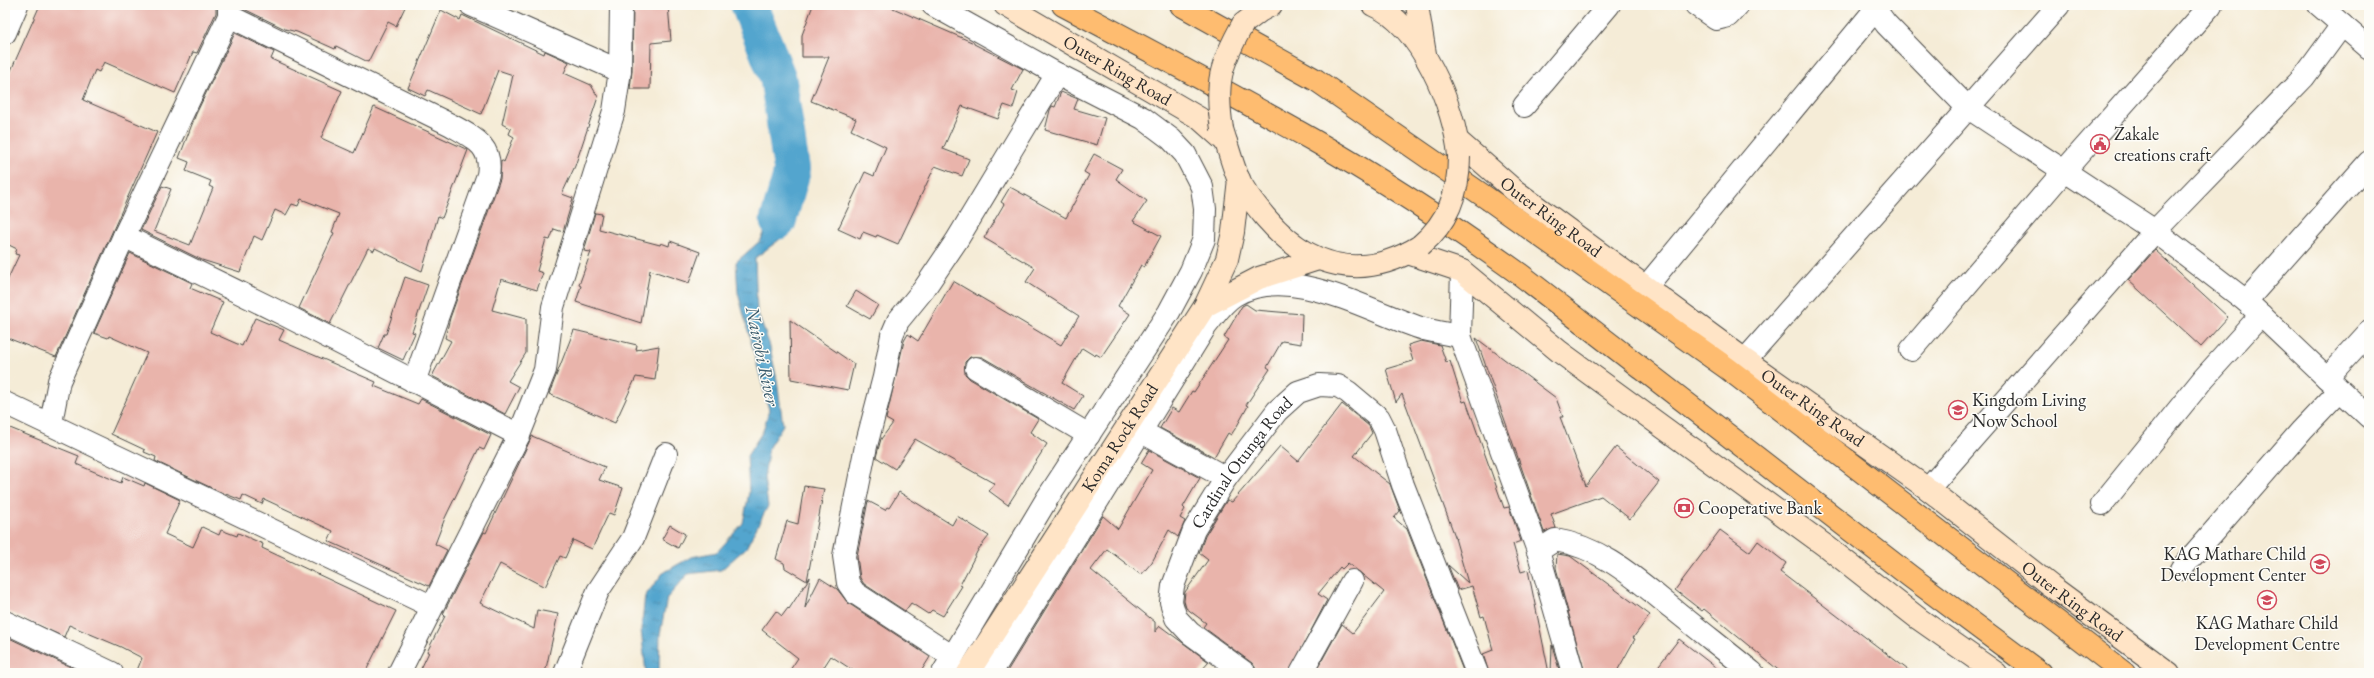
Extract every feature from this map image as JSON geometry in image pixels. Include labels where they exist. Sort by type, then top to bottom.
[{"type":"main road","name":"Outer Ring Road","points":[[1005,5],[1199,118],[1224,136]]},
{"type":"main road","name":"Outer Ring Road","points":[[1063,5],[1313,140],[1398,191],[1477,244],[1521,276],[1911,577],[2040,673]]},
{"type":"main road","name":"Outer Ring Road","points":[[1181,5],[1316,80],[1494,203],[1727,368],[2124,673]]},
{"type":"main road","name":"Outer Ring Road","points":[[1271,5],[1260,11],[1243,24],[1229,49],[1219,77],[1218,104],[1224,136],[1239,179],[1253,203],[1273,226],[1294,245],[1318,259],[1332,264],[1357,267],[1374,265],[1415,249],[1444,221],[1456,194],[1458,149],[1447,106],[1426,57],[1399,22],[1382,9],[1373,5]]},
{"type":"main road","points":[[1417,5],[1426,57]]},
{"type":"main road","name":"Outer Ring Road","points":[[1458,149],[1745,360],[1928,489],[2051,586],[2169,673]]},
{"type":"main road","points":[[1205,306],[1227,259],[1233,232],[1239,179]]},
{"type":"main road","points":[[1415,249],[1462,271],[1560,352],[1827,547],[1919,618],[1996,673]]},
{"type":"main road","name":"Koma Rock Road","points":[[968,673],[1205,306],[1259,278],[1318,259]]},
{"type":"street","points":[[5,34],[17,5]]},
{"type":"street","points":[[471,5],[620,71]]},
{"type":"street","points":[[399,673],[431,606],[519,435],[545,370],[553,307],[614,111],[620,71],[621,5]]},
{"type":"street","points":[[933,5],[1057,74],[1143,118],[1171,139],[1185,154],[1202,187],[1205,209],[1204,239],[1191,271],[1170,312],[1048,497],[948,665],[855,593],[848,583],[844,556],[866,446],[895,326],[924,289],[957,240],[1057,74]]},
{"type":"street","points":[[1524,106],[1609,5]]},
{"type":"street","points":[[1696,5],[1716,19],[1728,16],[1738,5]]},
{"type":"street","points":[[1745,360],[1967,107],[2059,5]]},
{"type":"street","points":[[1911,350],[2064,171],[2211,5]]},
{"type":"street","points":[[2318,5],[2369,48]]},
{"type":"street","points":[[1646,287],[1876,6],[1886,24],[1967,107],[2155,231],[2253,308],[2369,417]]},
{"type":"street","points":[[51,423],[59,381],[124,236],[229,10],[451,125],[481,144],[489,156],[488,175],[414,382]]},
{"type":"street","points":[[1928,489],[2155,231],[2304,77],[2342,25]]},
{"type":"street","points":[[2102,504],[2204,378],[2253,308],[2369,162]]},
{"type":"street","points":[[124,236],[285,315],[519,435]]},
{"type":"street","points":[[1462,271],[1460,336],[1538,552],[1573,673]]},
{"type":"street","points":[[992,672],[1140,430],[1206,326],[1221,307],[1235,295],[1257,286],[1288,284],[1325,292],[1386,313],[1424,329],[1460,336]]},
{"type":"street","points":[[2181,569],[2287,447],[2369,332]]},
{"type":"street","points":[[976,368],[1089,435]]},
{"type":"street","name":"Cardinal Otunga Road","points":[[1245,673],[1185,628],[1176,618],[1171,602],[1177,572],[1194,530],[1226,478],[1277,412],[1298,392],[1319,385],[1338,386],[1362,403],[1379,418],[1385,430],[1403,485],[1477,673]]},
{"type":"street","points":[[5,402],[431,606]]},
{"type":"street","points":[[1140,430],[1226,478]]},
{"type":"street","points":[[565,673],[598,591],[633,538],[666,454]]},
{"type":"street","points":[[1538,552],[1555,540],[1575,543],[1606,558],[1639,581],[1753,673]]},
{"type":"street","points":[[1301,673],[1352,581]]},
{"type":"street","points":[[5,622],[112,673]]},
{"type":"water","points":[[792,172],[795,207],[779,240],[755,258],[757,312],[769,343],[777,380],[783,425],[769,447],[764,477],[768,506],[746,548],[721,570],[688,574],[667,598],[660,634],[659,673],[646,673],[641,630],[645,596],[663,573],[691,557],[717,552],[743,523],[749,492],[747,456],[763,431],[769,410],[738,293],[736,262],[761,240],[772,216],[770,191]]},
{"type":"building","points":[[40,5],[216,5],[216,13],[197,53],[193,52],[175,93],[104,62],[99,72],[95,70],[83,100],[157,132],[56,357],[5,337],[5,285],[19,255],[15,254],[17,249],[5,243],[5,84]]},
{"type":"building","points":[[242,5],[406,5],[396,26],[388,22],[368,62],[336,46],[335,49],[297,32],[285,29],[242,8]]},
{"type":"building","points":[[633,5],[668,5],[671,41],[651,43],[650,89],[630,89],[632,71]]},
{"type":"building","points":[[813,5],[886,5],[974,43],[1023,69],[1012,90],[1018,92],[1013,108],[1004,105],[998,119],[962,106],[943,149],[969,159],[962,176],[935,166],[898,244],[877,235],[876,237],[863,232],[860,239],[838,229],[865,172],[874,176],[886,147],[851,130],[856,119],[811,101],[829,57],[802,57],[802,35]]},
{"type":"building","points":[[441,10],[460,20],[462,15],[544,54],[545,51],[569,62],[564,73],[591,85],[598,97],[575,166],[562,194],[573,198],[563,232],[554,229],[550,240],[546,239],[537,271],[543,273],[537,290],[501,279],[492,310],[526,319],[526,353],[508,381],[519,387],[505,414],[432,376],[451,341],[445,338],[450,318],[500,179],[501,160],[504,162],[514,137],[509,134],[511,129],[502,124],[513,75],[498,70],[481,114],[428,90],[425,96],[408,88]]},
{"type":"building","points":[[235,33],[274,52],[271,59],[342,91],[321,138],[354,153],[374,107],[468,150],[442,218],[438,216],[422,271],[375,248],[374,251],[368,248],[330,324],[299,308],[334,233],[332,232],[339,214],[301,199],[298,206],[292,204],[286,215],[275,210],[262,240],[254,236],[240,272],[202,260],[141,230],[162,186],[171,189],[154,231],[190,245],[213,188],[209,186],[211,181],[186,171],[189,162],[179,158],[196,114]]},
{"type":"building","points":[[1061,92],[1078,99],[1074,109],[1105,118],[1097,145],[1045,130],[1050,110],[1052,106],[1055,107]]},
{"type":"building","points":[[1094,154],[1122,169],[1116,179],[1147,201],[1133,221],[1161,236],[1144,267],[1141,265],[1118,306],[1130,314],[1101,357],[1096,354],[1095,356],[1082,348],[1062,383],[1083,396],[1074,410],[982,357],[970,357],[965,362],[965,374],[970,379],[1038,419],[1030,432],[1047,444],[1008,505],[989,491],[995,484],[915,439],[895,469],[876,457],[881,439],[893,423],[886,419],[904,341],[908,334],[918,341],[953,281],[1061,345],[1079,316],[1026,282],[1035,268],[984,238],[1004,204],[1001,202],[1010,187],[1066,218],[1089,175],[1084,172]]},
{"type":"building","points":[[595,213],[602,214],[599,229],[660,245],[661,243],[669,246],[670,241],[700,252],[689,283],[650,270],[641,323],[576,302],[581,286],[579,285],[591,252],[584,251]]},
{"type":"building","points":[[2155,250],[2228,317],[2201,347],[2128,280]]},
{"type":"building","points":[[130,253],[192,283],[190,288],[223,302],[210,332],[242,346],[255,318],[284,330],[279,340],[376,382],[374,386],[418,404],[421,399],[491,435],[484,450],[479,448],[445,518],[435,544],[447,550],[429,586],[328,541],[333,531],[264,499],[262,504],[243,495],[241,500],[218,491],[155,461],[156,457],[144,452],[145,450],[111,434],[147,353],[109,336],[108,338],[94,333]]},
{"type":"building","points":[[405,277],[428,285],[412,332],[415,333],[403,360],[378,348],[384,334],[386,334]]},
{"type":"building","points":[[856,291],[878,305],[870,319],[847,306]]},
{"type":"building","points":[[1246,304],[1255,310],[1302,314],[1301,344],[1282,341],[1267,367],[1270,369],[1246,405],[1248,406],[1237,426],[1231,435],[1228,433],[1214,457],[1160,428],[1172,408],[1179,412],[1192,391],[1194,392],[1228,340],[1224,337],[1242,306]]},
{"type":"building","points":[[790,320],[854,364],[848,390],[791,379]]},
{"type":"building","points":[[574,330],[637,345],[636,350],[659,346],[655,380],[636,377],[615,423],[549,394]]},
{"type":"building","points":[[1476,338],[1556,398],[1563,417],[1560,417],[1586,486],[1616,447],[1659,482],[1630,519],[1601,496],[1551,514],[1556,528],[1544,532]]},
{"type":"building","points":[[1421,341],[1440,345],[1446,362],[1450,361],[1463,402],[1466,401],[1504,508],[1509,507],[1521,541],[1513,544],[1521,572],[1528,570],[1549,673],[1489,673],[1483,654],[1493,650],[1484,616],[1481,617],[1472,586],[1458,590],[1448,565],[1468,583],[1455,538],[1456,539],[1402,394],[1396,402],[1386,369],[1413,361],[1408,345]]},
{"type":"building","points":[[1342,404],[1369,426],[1372,433],[1354,456],[1390,484],[1400,511],[1394,518],[1407,529],[1464,673],[1315,673],[1342,624],[1353,633],[1384,592],[1348,563],[1342,569],[1340,567],[1318,594],[1327,600],[1289,673],[1257,673],[1252,663],[1203,627],[1206,623],[1186,608],[1184,601],[1185,592],[1208,560],[1199,553],[1205,536],[1227,500],[1232,502],[1280,446],[1298,461]]},
{"type":"building","points":[[5,426],[79,456],[76,464],[121,483],[123,477],[144,486],[145,483],[180,500],[165,534],[193,547],[202,527],[219,535],[221,530],[237,536],[238,533],[263,544],[262,548],[396,611],[365,673],[136,673],[142,658],[121,647],[69,625],[64,637],[5,610]]},
{"type":"building","points":[[532,436],[605,467],[599,480],[623,488],[614,515],[609,513],[592,549],[573,540],[565,558],[560,556],[545,587],[500,564],[480,603],[534,629],[537,610],[558,614],[545,673],[419,673],[429,652],[427,652],[445,616],[443,614],[484,532],[486,533]]},
{"type":"building","points":[[1149,450],[1200,478],[1183,507],[1185,509],[1180,518],[1185,521],[1178,537],[1169,530],[1152,562],[1141,575],[1107,549],[1091,570],[1155,622],[1155,632],[1160,626],[1209,662],[1199,673],[1006,673],[1103,516],[1118,529],[1152,470],[1141,463]]},
{"type":"building","points":[[804,486],[824,489],[807,581],[785,568],[784,563],[776,559],[787,521],[798,524]]},
{"type":"building","points":[[899,492],[952,525],[957,516],[989,536],[978,550],[960,585],[962,586],[943,616],[932,610],[928,614],[911,603],[905,611],[864,584],[860,578],[857,556],[868,501],[885,510],[887,507],[889,508]]},
{"type":"building","points":[[670,525],[685,534],[678,548],[662,539]]},
{"type":"building","points":[[1720,530],[1750,552],[1758,541],[1786,563],[1780,572],[1912,673],[1782,673],[1704,609],[1702,611],[1675,590]]},
{"type":"building","points":[[1557,554],[1570,556],[1650,615],[1633,638],[1635,639],[1616,673],[1585,673],[1556,568]]},
{"type":"building","points":[[810,577],[805,608],[820,578],[837,589],[848,603],[930,657],[920,673],[857,673],[831,656],[820,673],[788,673],[798,658],[762,630],[776,611],[782,616],[788,608],[789,609]]},
{"type":"building","points":[[5,636],[83,673],[5,673]]},
{"type":"building","points":[[1679,639],[1723,673],[1653,673]]},
{"type":"building","points":[[1552,645],[1560,673],[1551,673]]},
{"type":"waterway","name":"Nairobi River","points":[[749,5],[778,78],[792,172],[778,221]]},
{"type":"place","name":"Zakale creations craft","points":[[2100,144]]},
{"type":"place","name":"Kingdom Living Now School","points":[[1958,410]]},
{"type":"place","name":"Cooperative Bank","points":[[1684,508]]},
{"type":"place","name":"KAG Mathare Child Development Center","points":[[2320,564]]},
{"type":"place","name":"KAG Mathare Child Development Centre","points":[[2267,600]]}]
